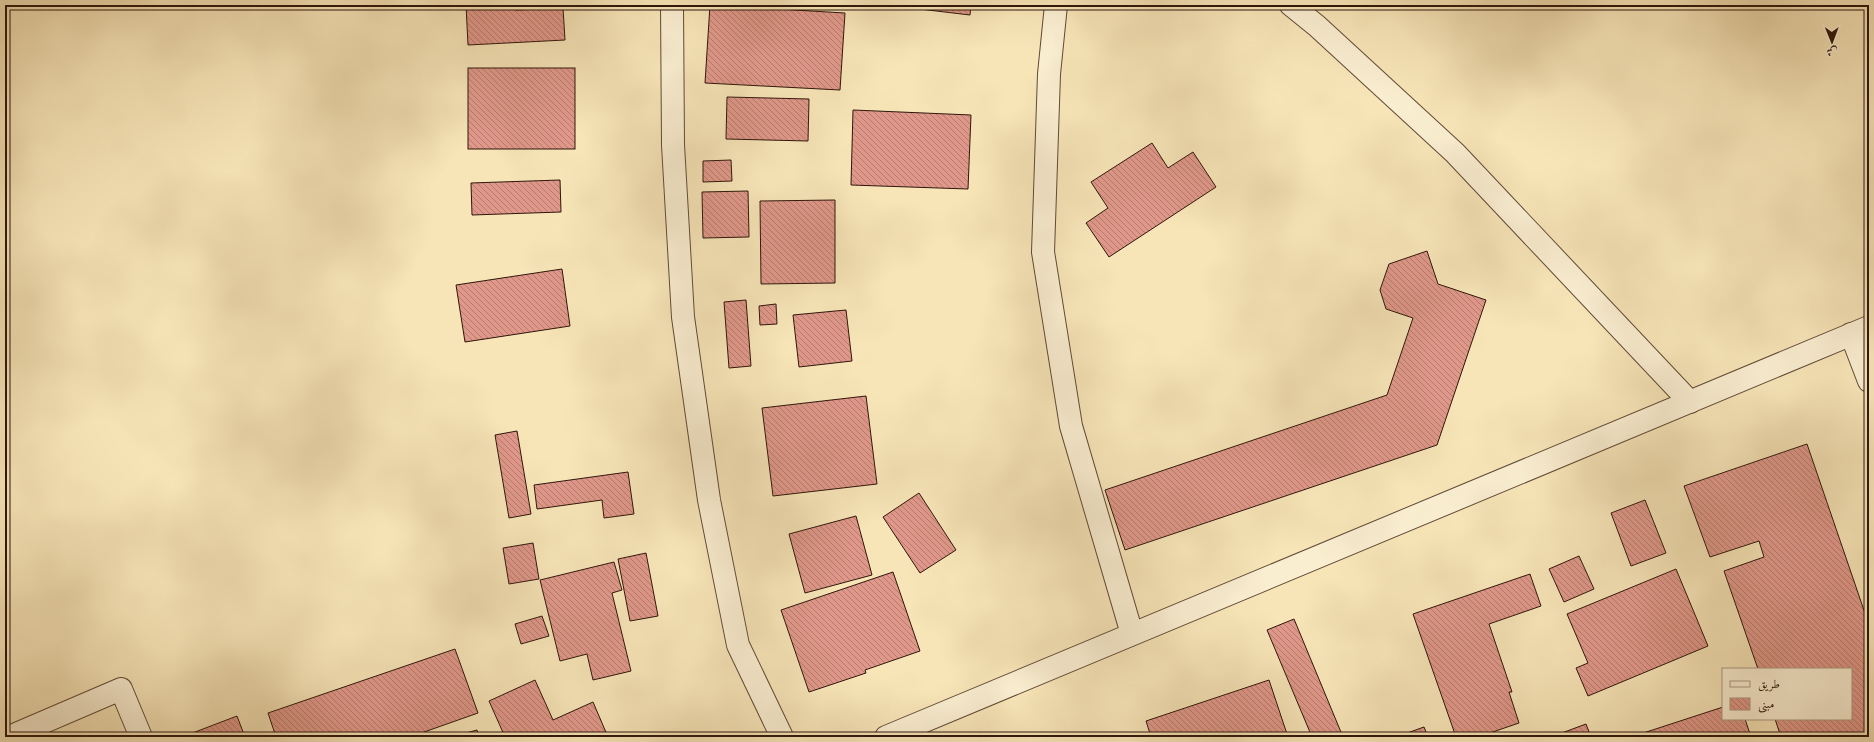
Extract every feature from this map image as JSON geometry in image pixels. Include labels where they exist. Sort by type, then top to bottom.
[{"type":"street","points":[[672,5],[673,145],[684,317],[709,500],[738,645],[782,737]]},
{"type":"street","points":[[1056,5],[1048,74],[1043,252],[1071,426],[1132,634]]},
{"type":"street","points":[[1291,5],[1317,26],[1455,153],[1690,402]]},
{"type":"street","points":[[886,737],[1860,331],[1869,381]]},
{"type":"street","points":[[9,737],[122,689],[141,737]]},
{"type":"building","points":[[466,5],[516,5],[516,10],[563,8],[565,40],[468,45]]},
{"type":"building","points":[[710,5],[845,13],[840,90],[705,83]]},
{"type":"building","points":[[886,5],[971,5],[970,15]]},
{"type":"building","points":[[468,68],[575,68],[575,149],[468,149]]},
{"type":"building","points":[[727,97],[809,99],[808,141],[726,139]]},
{"type":"building","points":[[853,110],[971,115],[968,189],[851,185]]},
{"type":"building","points":[[1152,143],[1168,168],[1193,152],[1216,187],[1109,257],[1086,223],[1108,208],[1091,182]]},
{"type":"building","points":[[731,160],[732,181],[703,182],[703,161]]},
{"type":"building","points":[[560,180],[561,212],[472,215],[471,183]]},
{"type":"building","points":[[748,191],[749,237],[703,238],[702,192]]},
{"type":"building","points":[[835,200],[835,283],[761,284],[760,201]]},
{"type":"building","points":[[1427,251],[1438,284],[1486,300],[1437,445],[1125,550],[1105,490],[1387,395],[1413,318],[1386,309],[1380,290],[1389,264]]},
{"type":"building","points":[[562,269],[570,326],[465,342],[456,285]]},
{"type":"building","points":[[746,300],[751,366],[729,368],[724,302]]},
{"type":"building","points":[[776,304],[777,324],[760,325],[759,306]]},
{"type":"building","points":[[846,310],[852,361],[799,367],[793,315]]},
{"type":"building","points":[[866,396],[877,484],[773,496],[762,408]]},
{"type":"building","points":[[517,431],[531,514],[509,518],[495,435]]},
{"type":"building","points":[[1807,444],[1869,625],[1869,737],[1781,737],[1775,720],[1852,720],[1852,668],[1758,668],[1724,571],[1764,557],[1759,541],[1710,557],[1684,486]]},
{"type":"building","points":[[628,472],[634,514],[604,518],[602,500],[537,509],[534,485]]},
{"type":"building","points":[[919,493],[956,550],[920,573],[883,517]]},
{"type":"building","points":[[1645,500],[1666,553],[1631,566],[1611,513]]},
{"type":"building","points":[[856,516],[872,575],[805,593],[789,534]]},
{"type":"building","points":[[533,543],[539,579],[509,584],[503,548]]},
{"type":"building","points":[[646,553],[658,616],[630,621],[618,559]]},
{"type":"building","points":[[1579,556],[1594,589],[1564,602],[1549,569]]},
{"type":"building","points":[[614,562],[622,590],[612,593],[631,671],[593,680],[587,654],[560,661],[540,580]]},
{"type":"building","points":[[1676,569],[1708,646],[1588,696],[1576,668],[1588,663],[1567,614]]},
{"type":"building","points":[[893,572],[920,651],[865,670],[866,673],[809,692],[781,610]]},
{"type":"building","points":[[1530,574],[1541,606],[1489,624],[1512,692],[1509,692],[1519,723],[1478,737],[1456,737],[1413,614]]},
{"type":"building","points":[[542,616],[549,636],[521,644],[515,624]]},
{"type":"building","points":[[1294,619],[1343,737],[1312,737],[1267,630]]},
{"type":"building","points":[[455,649],[478,713],[410,737],[276,737],[268,713]]},
{"type":"building","points":[[535,680],[553,720],[593,702],[608,737],[505,737],[489,701]]},
{"type":"building","points":[[1269,680],[1288,737],[1151,737],[1146,721]]},
{"type":"building","points":[[1722,707],[1722,720],[1745,720],[1751,737],[1631,737]]},
{"type":"building","points":[[237,716],[245,737],[182,737]]},
{"type":"building","points":[[1586,724],[1591,737],[1551,737]]},
{"type":"building","points":[[1424,727],[1428,737],[1396,737]]},
{"type":"building","points":[[477,730],[479,737],[451,737]]}]
